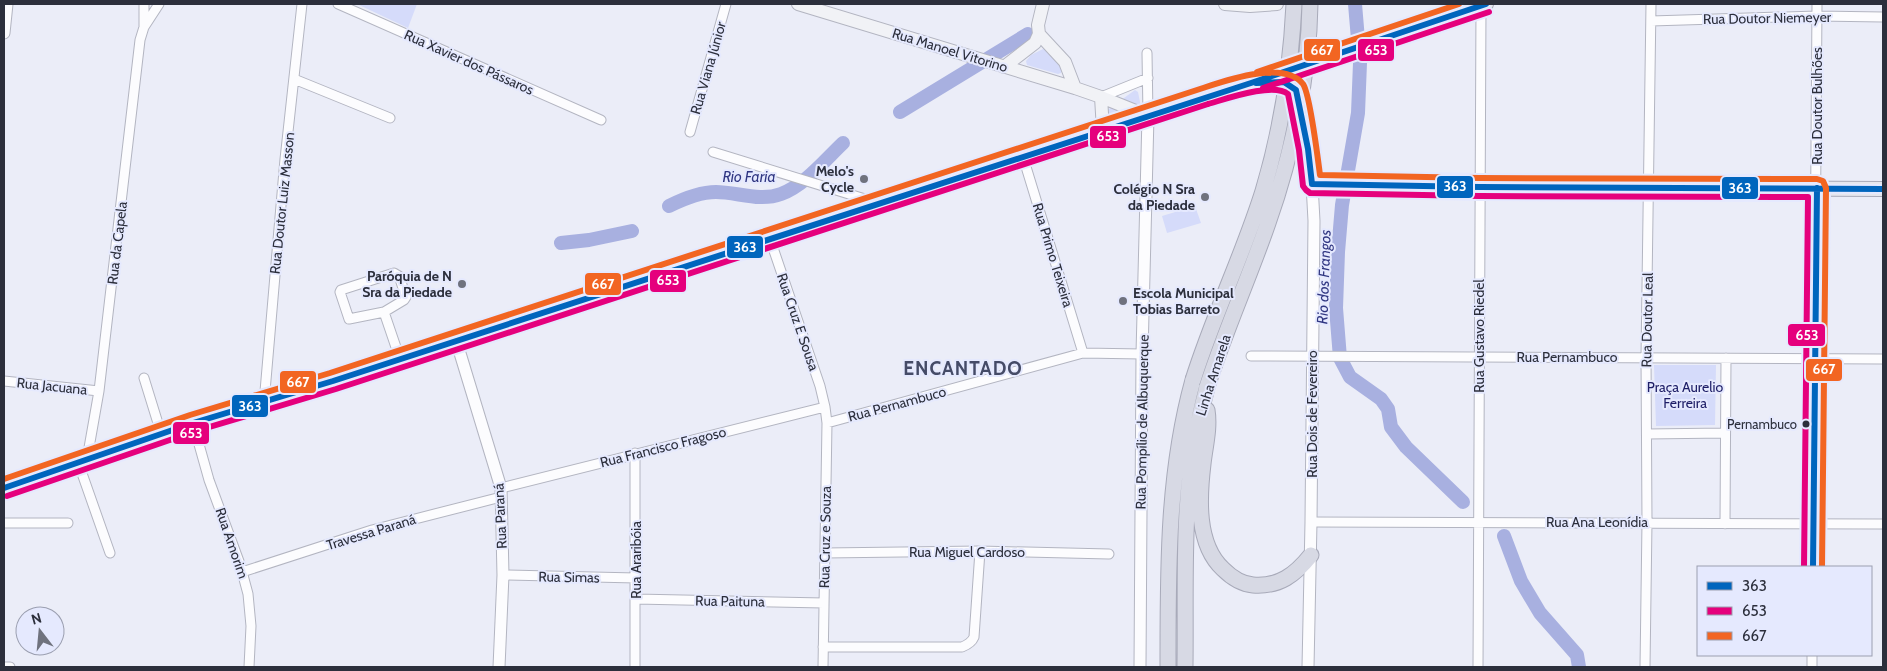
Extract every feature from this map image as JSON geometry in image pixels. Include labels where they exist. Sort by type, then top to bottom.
[{"type":"highway","name":"Linha Amarela","points":[[1168,667],[1170,511],[1180,430],[1193,380],[1210,330],[1263,190],[1276,140],[1286,88],[1294,4]]},
{"type":"highway","name":"Linha Amarela","points":[[1185,667],[1188,490],[1195,439],[1206,393],[1230,323],[1268,224],[1293,137],[1306,62],[1310,4]]},
{"type":"highway","points":[[1206,393],[1208,422],[1202,467],[1202,522],[1205,540],[1210,553],[1218,565],[1237,580],[1250,584],[1265,585],[1284,580],[1294,574],[1310,555]]},
{"type":"highway","points":[[1163,667],[1168,650]]},
{"type":"main road","name":"Rua Manoel Vitorino","points":[[798,4],[1101,96],[1148,116]]},
{"type":"main road","points":[[998,65],[1032,46],[1038,34],[1038,24],[1043,4]]},
{"type":"main road","points":[[1225,4],[1277,4]]},
{"type":"main road","points":[[4,488],[161,433],[264,403],[1251,83],[1484,5]]},
{"type":"main road","points":[[1038,34],[1062,58],[1075,88]]},
{"type":"main road","points":[[1251,83],[1284,82],[1296,90],[1307,73],[1358,46]]},
{"type":"main road","name":"Rua Dois de Fevereiro","points":[[1296,90],[1308,149],[1312,184]]},
{"type":"main road","points":[[1101,96],[1103,130]]},
{"type":"main road","points":[[1312,184],[1479,187],[1883,189]]},
{"type":"street","points":[[4,34],[7,4]]},
{"type":"street","name":"Rua da Capela","points":[[82,460],[99,391],[138,58],[144,26],[144,4]]},
{"type":"street","name":"Rua da Capela","points":[[144,26],[159,4]]},
{"type":"street","name":"Rua Doutor Luiz Masson","points":[[264,403],[302,4]]},
{"type":"street","name":"Rua Xavier dos Pássaros","points":[[338,4],[601,120]]},
{"type":"street","name":"Rua Viana Júnior","points":[[690,132],[726,4]]},
{"type":"street","name":"Rua Doutor Leal","points":[[1645,667],[1647,522],[1646,357],[1650,187],[1651,4]]},
{"type":"street","name":"Rua Doutor Bulhões","points":[[1813,566],[1817,4]]},
{"type":"street","name":"Rua Gustavo Riedel","points":[[1478,667],[1479,187],[1484,5]]},
{"type":"street","name":"Rua Doutor Niemeyer","points":[[1651,21],[1817,16],[1883,17]]},
{"type":"street","points":[[1147,53],[1148,116]]},
{"type":"street","points":[[1101,96],[1148,78]]},
{"type":"street","points":[[294,79],[390,118]]},
{"type":"street","name":"Rua Pompílio de Albuquerque","points":[[1140,667],[1142,354],[1148,116]]},
{"type":"street","points":[[713,152],[878,203]]},
{"type":"street","name":"Rua Primo Teixeira","points":[[1023,157],[1083,353]]},
{"type":"street","name":"Rua Dois de Fevereiro","points":[[1308,667],[1314,221],[1312,184]]},
{"type":"street","name":"Rua Cruz E Sousa","points":[[770,239],[812,362],[825,407]]},
{"type":"street","points":[[397,273],[405,299],[384,312],[349,320],[340,292],[344,288],[397,273]]},
{"type":"street","points":[[384,312],[400,359]]},
{"type":"street","name":"Rua Paraná","points":[[456,340],[501,492],[503,576],[498,667]]},
{"type":"street","name":"Rua Pernambuco","points":[[827,423],[1083,353],[1142,354]]},
{"type":"street","name":"Rua Pernambuco","points":[[1251,356],[1883,359]]},
{"type":"street","points":[[1725,524],[1726,358]]},
{"type":"street","points":[[144,378],[161,433]]},
{"type":"street","name":"Rua Jacuana","points":[[4,381],[99,391]]},
{"type":"street","name":"Rua Cruz e Souza","points":[[823,667],[827,423],[825,407]]},
{"type":"street","name":"Rua Francisco Fragoso","points":[[501,492],[635,453],[825,407]]},
{"type":"street","name":"Rua Amorim","points":[[193,423],[209,480],[248,594],[250,667]]},
{"type":"street","points":[[1647,434],[1725,433]]},
{"type":"street","name":"Rua Araribóia","points":[[635,453],[635,667]]},
{"type":"street","points":[[82,460],[110,553]]},
{"type":"street","name":"Travessa Paraná","points":[[242,572],[372,530],[501,492]]},
{"type":"street","name":"Rua Ana Leonídia","points":[[1311,522],[1479,521],[1883,524]]},
{"type":"street","points":[[4,523],[68,523]]},
{"type":"street","points":[[823,647],[962,647],[973,640],[974,637],[980,551]]},
{"type":"street","name":"Rua Miguel Cardoso","points":[[825,553],[980,551],[1109,554]]},
{"type":"street","name":"Rua Simas","points":[[503,576],[636,578]]},
{"type":"street","name":"Rua Paituna","points":[[636,599],[824,603]]},
{"type":"street","points":[[4,667],[10,667]]},
{"type":"green space","points":[[357,4],[417,4],[408,28]]},
{"type":"green space","points":[[1043,49],[1062,68],[1061,73],[1058,74],[1027,65],[1026,61],[1031,55]]},
{"type":"green space","points":[[1135,90],[1138,92],[1141,107],[1130,118],[1109,124],[1106,111]]},
{"type":"green space","points":[[1195,206],[1201,223],[1167,233],[1162,216]]},
{"type":"green space","name":"Praça Aurelio Ferreira","points":[[1654,365],[1716,365],[1715,425],[1656,426]]},
{"type":"waterway","name":"Rio dos Frangos","points":[[1355,4],[1360,63],[1358,113],[1342,205],[1338,252],[1336,308],[1340,358],[1350,377],[1381,399],[1388,409],[1391,427],[1406,447],[1463,502]]},
{"type":"waterway","name":"Rio Faria","points":[[900,112],[1028,34]]},
{"type":"waterway","name":"Rio Faria","points":[[669,206],[692,196],[710,192],[757,197],[781,194],[798,185],[843,143]]},
{"type":"waterway","name":"Rio Faria","points":[[561,243],[589,240],[632,231]]},
{"type":"waterway","name":"Rio dos Frangos","points":[[1504,536],[1521,581],[1540,613],[1577,655],[1579,667]]},
{"type":"transit line","name":"667","points":[[1257,72],[1459,4]]},
{"type":"transit line","name":"363","points":[[4,488],[193,423],[333,381],[1251,83],[1486,4]]},
{"type":"transit line","name":"653","points":[[1263,88],[1489,12]]},
{"type":"transit line","name":"667","points":[[4,479],[190,415],[330,373],[1213,85],[1255,74],[1283,73],[1294,77],[1303,84],[1306,90],[1320,175],[1479,178],[1817,179],[1823,181],[1826,188],[1822,566]]},
{"type":"transit line","name":"363","points":[[1256,83],[1284,82],[1296,90],[1308,149],[1312,184]]},
{"type":"transit line","name":"653","points":[[7,496],[196,431],[336,389],[1208,104],[1237,95],[1272,90],[1288,94],[1299,150],[1303,186],[1310,193],[1479,196],[1808,197],[1804,566]]},
{"type":"transit line","name":"363","points":[[1312,184],[1479,187],[1883,189]]},
{"type":"transit line","name":"363","points":[[1813,566],[1817,188]]},
{"type":"place","name":"Melo's Cycle","points":[[864,179]]},
{"type":"place","name":"Colégio N Sra da Piedade","points":[[1205,197]]},
{"type":"place","name":"Paróquia de N Sra da Piedade","points":[[462,284]]},
{"type":"place","name":"Escola Municipal Tobias Barreto","points":[[1123,301]]},
{"type":"place","name":"Pernambuco","points":[[1806,424]]},
{"type":"district","name":"ENCANTADO","points":[[963,368]]}]
